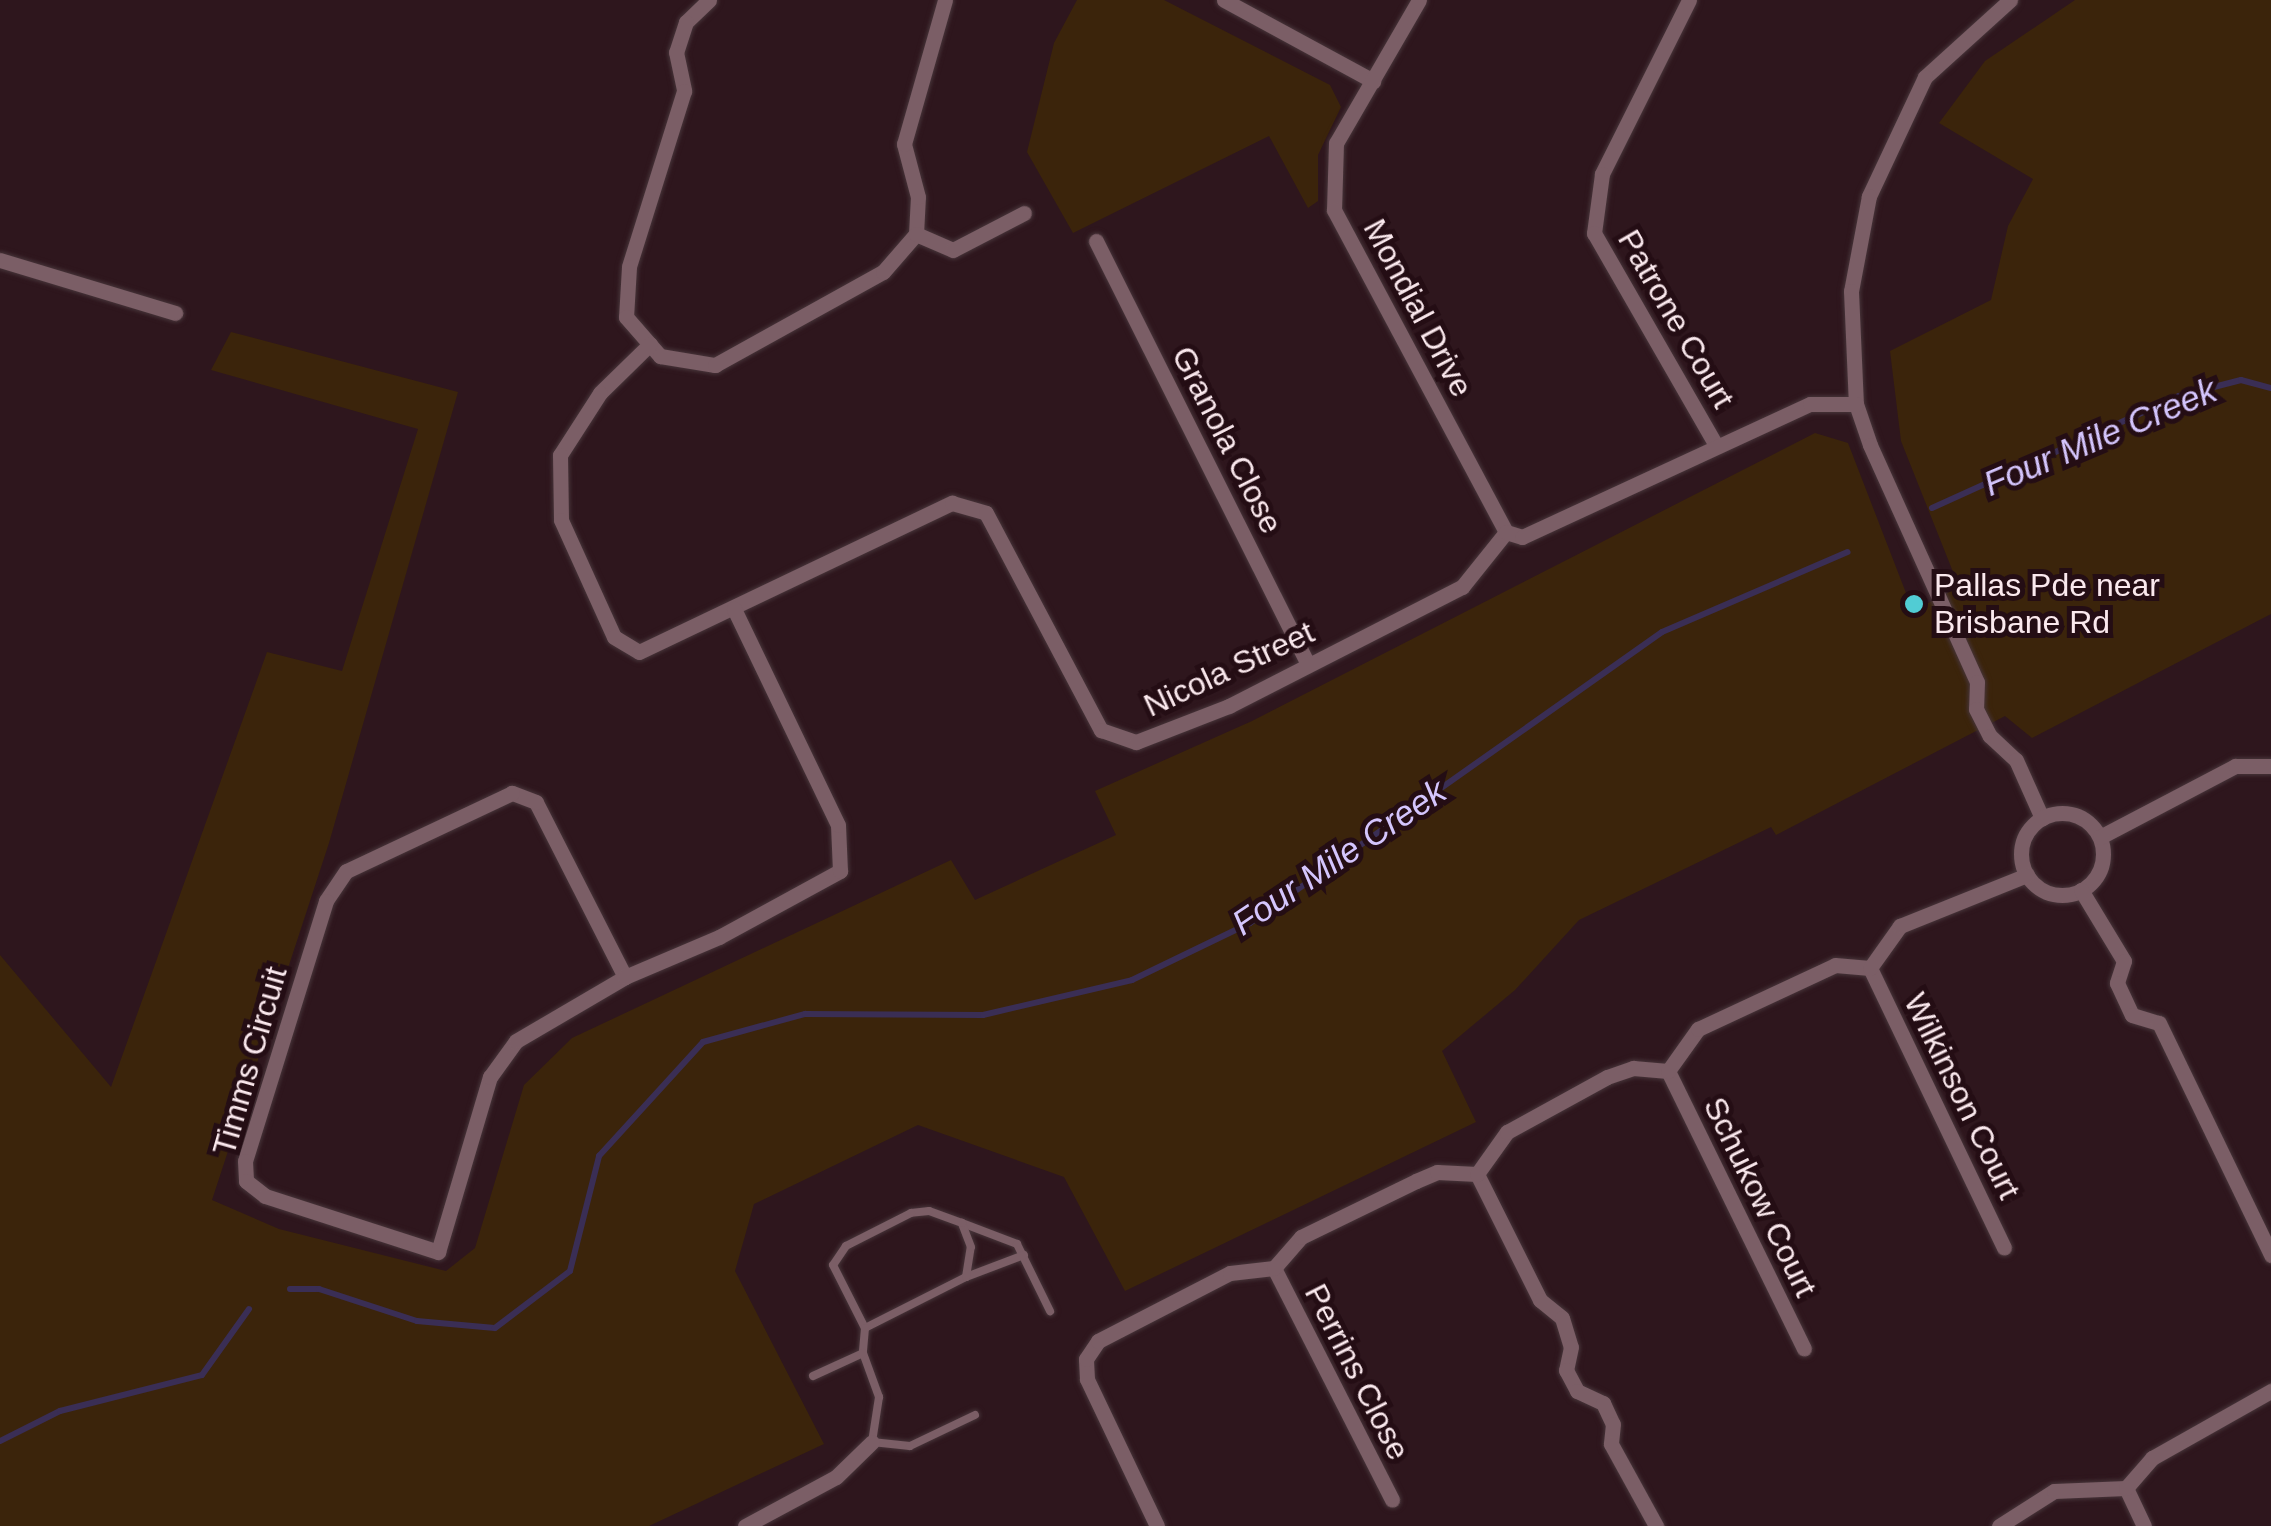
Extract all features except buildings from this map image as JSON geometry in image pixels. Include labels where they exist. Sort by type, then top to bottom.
[{"type":"street","points":[[709,0],[686,22],[676,52],[684,90],[629,267],[626,317],[660,356],[715,365],[883,272],[916,234],[918,197],[904,144],[944,0]]},
{"type":"street","points":[[1224,0],[1373,81]]},
{"type":"street","name":"Mondial Drive","points":[[1419,0],[1336,143],[1334,210],[1506,532]]},
{"type":"street","name":"Patrone Court","points":[[1689,0],[1602,174],[1594,233],[1716,445]]},
{"type":"street","points":[[2010,0],[1925,77],[1868,196],[1851,292],[1856,404],[1958,651],[1977,682],[1976,710],[1990,736],[2016,760],[2042,818]]},
{"type":"street","points":[[916,234],[952,250],[1024,214]]},
{"type":"street","name":"Granola Close","points":[[1096,241],[1308,664]]},
{"type":"street","points":[[0,260],[175,312]]},
{"type":"street","name":"Nicola Street","points":[[650,344],[600,394],[560,455],[561,520],[614,637],[639,652],[952,503],[986,513],[1102,730],[1136,742],[1229,706],[1462,587],[1506,532]]},
{"type":"street","points":[[1506,532],[1522,538],[1810,404],[1856,404]]},
{"type":"street","name":"Timms Circuit","points":[[625,977],[536,802],[512,793],[346,871],[326,901],[245,1161],[246,1181],[265,1196],[438,1252],[490,1077],[516,1040],[625,977],[719,937],[840,871],[838,824],[734,609]]},
{"type":"street","points":[[2100,837],[2235,766],[2271,766]]},
{"type":"street","points":[[2028,875],[2025,837],[2042,818],[2068,814],[2100,837]]},
{"type":"street","points":[[2028,875],[2057,895],[2081,890],[2099,873],[2100,837]]},
{"type":"street","points":[[1477,1174],[1507,1132],[1607,1077],[1633,1068],[1668,1070],[1698,1028],[1822,969],[1870,968],[1900,926],[2028,875]]},
{"type":"street","points":[[2081,890],[2124,961],[2117,983],[2132,1015],[2158,1024],[2271,1255]]},
{"type":"street","name":"Wilkinson Court","points":[[1870,968],[2004,1248]]},
{"type":"street","name":"Schukow Court","points":[[1668,1070],[1804,1348]]},
{"type":"street","points":[[1158,1526],[1090,1389],[1089,1352],[1104,1337],[1230,1273],[1274,1268],[1301,1237],[1416,1180],[1436,1172],[1477,1174]]},
{"type":"street","points":[[1477,1174],[1540,1300],[1562,1318],[1571,1346],[1566,1370],[1577,1390],[1602,1403],[1613,1424],[1611,1444],[1656,1526]]},
{"type":"street","name":"Perrins Close","points":[[1274,1268],[1392,1500]]},
{"type":"street","points":[[2000,1526],[2054,1490],[2126,1488],[2152,1458],[2271,1391]]},
{"type":"street","points":[[746,1526],[836,1477],[872,1442]]},
{"type":"street","points":[[2126,1488],[2144,1526]]},
{"type":"lane","points":[[974,1415],[910,1446],[872,1442],[879,1397],[863,1353],[865,1328],[844,1294],[833,1265],[836,1255],[911,1213],[930,1211],[1007,1238],[1024,1254],[1050,1310]]},
{"type":"lane","points":[[962,1223],[971,1247],[966,1277]]},
{"type":"lane","points":[[865,1328],[966,1277],[1024,1254]]},
{"type":"lane","points":[[813,1376],[863,1353]]},
{"type":"shaded area","points":[[1077,0],[1164,0],[1330,85],[1341,107],[1318,155],[1318,201],[1308,208],[1269,136],[1073,233],[1027,152],[1054,43]]},
{"type":"shaded area","points":[[2075,0],[2271,0],[2271,614],[2032,738],[2005,716],[1776,835],[1771,827],[1579,920],[1515,990],[1442,1051],[1476,1122],[1125,1291],[1064,1177],[918,1125],[754,1204],[735,1271],[824,1444],[649,1526],[0,1526],[0,955],[111,1087],[267,652],[342,671],[418,429],[211,370],[231,332],[458,392],[329,843],[212,1200],[279,1229],[446,1271],[475,1248],[524,1085],[572,1038],[951,860],[975,900],[1116,835],[1095,791],[1252,721],[1815,433],[1848,443],[1913,611],[1959,587],[1901,441],[1890,351],[1991,300],[2008,226],[2033,179],[1939,123],[1985,61]]},
{"type":"waterway","name":"Four Mile Creek","points":[[1932,508],[2179,396],[2241,380],[2271,388]]},
{"type":"waterway","name":"Four Mile Creek","points":[[290,1289],[319,1289],[417,1321],[495,1328],[570,1271],[599,1156],[703,1042],[805,1014],[983,1015],[1132,980],[1250,923],[1662,632],[1848,552]]},
{"type":"waterway","name":"Four Mile Creek","points":[[0,1441],[60,1411],[202,1375],[249,1309]]},
{"type":"place","name":"Pallas Pde near Brisbane Rd","points":[[1914,604]]}]
